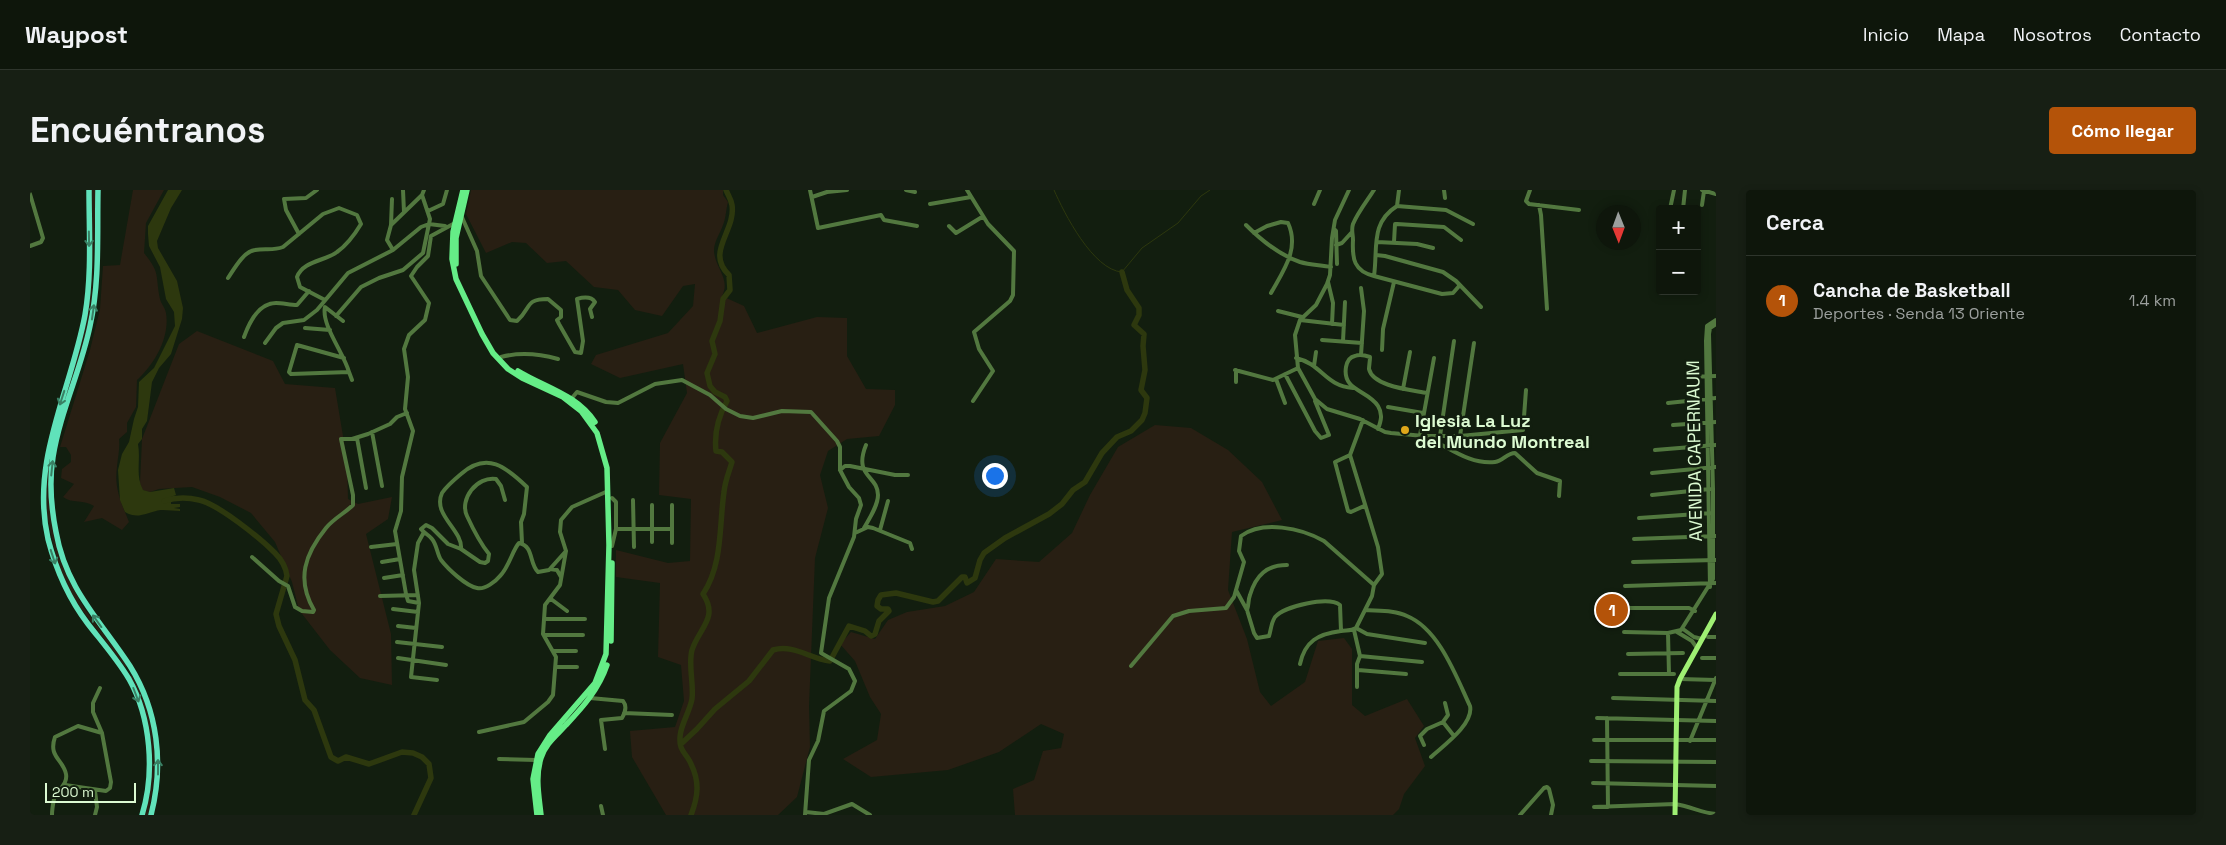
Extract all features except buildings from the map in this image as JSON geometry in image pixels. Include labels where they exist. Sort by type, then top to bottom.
[{"type":"highway","points":[[89,190],[89,266],[85,313],[73,364],[49,440],[43,476],[42,503],[51,550],[65,586],[84,618],[129,679],[138,700],[148,744],[149,781],[142,815]]},
{"type":"highway","points":[[98,190],[97,269],[93,313],[82,362],[57,439],[52,474],[52,506],[59,545],[73,584],[87,608],[135,675],[151,713],[157,741],[158,773],[151,815]]},
{"type":"highway","points":[[122,669],[128,670],[128,664]]},
{"type":"highway","points":[[129,679],[130,674],[135,675]]},
{"type":"main road","points":[[463,190],[451,249],[454,273],[485,340],[493,353],[508,368],[522,378],[572,398],[586,410],[602,433],[610,460],[612,498],[610,650],[604,675],[588,698],[545,742],[536,760],[533,788],[537,815]]},
{"type":"main road","points":[[467,190],[456,243],[457,268],[483,329],[501,357],[524,374],[551,389]]},
{"type":"main road","points":[[564,395],[581,411],[598,433],[606,460],[608,491],[606,654],[602,669],[588,698]]},
{"type":"main road","points":[[1675,815],[1677,700],[1680,679],[1716,614]]},
{"type":"main road","points":[[542,815],[538,780],[541,759],[550,742],[563,725]]},
{"type":"street","points":[[299,234],[286,210],[284,199],[306,198],[317,190]]},
{"type":"street","points":[[403,190],[404,212]]},
{"type":"street","points":[[391,225],[422,195],[424,190]]},
{"type":"street","points":[[428,211],[443,204],[447,190]]},
{"type":"street","points":[[810,190],[818,228],[881,215],[884,220],[917,226]]},
{"type":"street","points":[[812,197],[827,191],[846,190]]},
{"type":"street","points":[[906,190],[915,192]]},
{"type":"street","points":[[967,190],[982,217],[1014,251],[1013,294],[1010,301],[974,332],[979,349],[993,371],[973,401]]},
{"type":"street","points":[[1314,204],[1320,190]]},
{"type":"street","points":[[1285,374],[1315,431],[1321,438],[1329,435],[1315,399],[1298,368],[1295,335],[1301,319],[1316,305],[1328,281],[1334,229],[1338,212],[1349,190]]},
{"type":"street","points":[[1374,190],[1354,223],[1352,232],[1352,258],[1354,263],[1365,274],[1442,294],[1453,293],[1460,285]]},
{"type":"street","points":[[1397,206],[1399,190]]},
{"type":"street","points":[[1444,190],[1445,198]]},
{"type":"street","points":[[1530,190],[1527,203],[1579,210]]},
{"type":"street","points":[[1671,205],[1674,190]]},
{"type":"street","points":[[1683,205],[1685,190]]},
{"type":"street","points":[[1702,205],[1703,190],[1716,194]]},
{"type":"street","points":[[30,194],[43,238],[41,242],[30,246]]},
{"type":"street","points":[[336,316],[361,287],[379,278],[403,270],[423,253],[429,224],[428,211],[422,195]]},
{"type":"street","points":[[930,204],[971,197]]},
{"type":"street","points":[[392,199],[391,225],[387,240],[393,250]]},
{"type":"street","points":[[1538,205],[1541,215],[1547,309]]},
{"type":"street","points":[[1374,276],[1378,224],[1397,206],[1446,210],[1473,224]]},
{"type":"street","points":[[228,278],[250,252],[257,249],[276,250],[288,243],[323,214],[339,208],[358,215],[361,224],[339,251],[319,259],[299,273],[297,277],[300,287],[309,291],[324,303],[342,321]]},
{"type":"street","points":[[461,215],[477,251],[481,276],[510,320],[517,321],[523,316],[527,305],[533,300],[548,299],[561,310],[561,317],[557,320],[575,352],[579,354],[583,351],[583,341],[577,299],[587,298],[595,302],[590,309],[592,317]]},
{"type":"street","points":[[950,226],[956,233],[982,217]]},
{"type":"street","points":[[419,603],[408,601],[396,544],[395,525],[401,511],[402,477],[413,432],[406,413],[408,377],[404,349],[409,335],[425,320],[429,303],[411,276],[428,256],[431,236],[445,226],[455,222]]},
{"type":"street","points":[[1254,233],[1267,226],[1288,222],[1292,236],[1291,258],[1271,293]]},
{"type":"street","points":[[265,343],[276,328],[283,323],[304,320],[324,303],[348,273],[393,250],[421,226],[429,224],[445,226]]},
{"type":"street","points":[[1394,242],[1395,224],[1444,227],[1461,240]]},
{"type":"street","points":[[1246,225],[1267,245],[1291,258],[1305,263],[1331,267]]},
{"type":"street","points":[[1334,229],[1336,231],[1337,264]]},
{"type":"street","points":[[1336,245],[1342,243],[1352,232]]},
{"type":"street","points":[[1378,242],[1417,244],[1433,248]]},
{"type":"street","points":[[1376,255],[1443,272],[1460,285],[1481,307]]},
{"type":"street","points":[[1328,281],[1333,302],[1332,324]]},
{"type":"street","points":[[1382,350],[1383,329],[1394,282]]},
{"type":"street","points":[[1361,288],[1364,312],[1361,355]]},
{"type":"street","points":[[244,337],[251,320],[264,306],[278,303],[297,304],[309,291]]},
{"type":"street","points":[[1343,341],[1345,302]]},
{"type":"street","points":[[324,303],[324,317],[344,358],[352,380]]},
{"type":"street","points":[[1278,311],[1301,319],[1344,325]]},
{"type":"street","name":"AVENIDA CAPERNAUM","points":[[1683,629],[1712,584],[1712,398],[1708,376],[1707,341],[1708,326],[1716,320]]},
{"type":"street","name":"AVENIDA CAPERNAUM","points":[[1707,341],[1709,330],[1716,324]]},
{"type":"street","points":[[305,328],[330,330]]},
{"type":"street","points":[[1322,340],[1362,343]]},
{"type":"street","points":[[1440,436],[1454,340]]},
{"type":"street","points":[[1707,341],[1716,341]]},
{"type":"street","points":[[1460,436],[1474,343]]},
{"type":"street","points":[[344,358],[297,345],[290,363],[290,372],[291,374],[350,372]]},
{"type":"street","points":[[1314,366],[1316,352]]},
{"type":"street","points":[[1403,389],[1410,352]]},
{"type":"street","points":[[501,357],[511,354],[542,355],[558,359]]},
{"type":"street","points":[[1378,429],[1381,420],[1378,405],[1349,385],[1346,376],[1348,361],[1351,357],[1361,355],[1370,357],[1369,368],[1371,373],[1390,386],[1426,393]]},
{"type":"street","points":[[1708,355],[1716,355]]},
{"type":"street","points":[[1296,358],[1314,366],[1334,385],[1353,388]]},
{"type":"street","points":[[1422,436],[1426,393],[1434,358]]},
{"type":"street","points":[[1236,382],[1235,370],[1270,380],[1298,368]]},
{"type":"street","points":[[1687,377],[1716,376]]},
{"type":"street","points":[[1276,379],[1285,403]]},
{"type":"street","points":[[572,398],[577,392],[606,402],[618,403],[655,384],[682,380],[710,394],[720,405],[740,416],[751,418],[782,411],[808,411],[814,413],[840,446],[840,470],[849,487],[860,500],[855,533],[829,598],[821,653],[849,669],[855,681],[851,691],[824,711],[818,741],[809,760],[806,814],[824,814],[852,804],[870,815]]},
{"type":"street","points":[[1315,399],[1327,409],[1362,420],[1378,429],[1391,433],[1422,436],[1460,436],[1524,430],[1526,390]]},
{"type":"street","points":[[1668,403],[1712,398]]},
{"type":"street","points":[[1388,407],[1423,413]]},
{"type":"street","points":[[252,557],[279,581],[288,586],[295,607],[302,611],[313,612],[314,610],[305,592],[305,565],[309,553],[327,526],[353,505],[353,495],[342,439],[357,438],[372,432],[390,424],[406,413]]},
{"type":"street","points":[[1357,687],[1357,664],[1360,656],[1355,629],[1374,586],[1382,574],[1382,564],[1374,532],[1364,506],[1350,456],[1362,420]]},
{"type":"street","points":[[1673,425],[1712,422]]},
{"type":"street","points":[[372,432],[382,486]]},
{"type":"street","points":[[1422,436],[1468,459],[1484,462],[1501,461],[1512,453],[1516,453],[1537,473],[1560,481],[1558,496]]},
{"type":"street","points":[[357,438],[366,488]]},
{"type":"street","points":[[864,528],[878,495],[875,486],[862,468],[866,445]]},
{"type":"street","points":[[1655,450],[1712,445]]},
{"type":"street","points":[[1350,456],[1335,461],[1348,511],[1351,512],[1364,506]]},
{"type":"street","points":[[461,549],[460,540],[446,520],[440,506],[443,492],[471,465],[491,463],[504,467],[527,486],[527,500],[521,522],[522,543],[531,555],[534,568],[538,572],[557,570],[562,576]]},
{"type":"street","points":[[840,470],[845,466],[908,476]]},
{"type":"street","points":[[1652,473],[1712,467]]},
{"type":"street","points":[[504,500],[501,486],[496,479],[486,479],[471,489],[466,515],[489,554],[488,561],[485,563],[448,544],[432,528],[426,525],[421,529],[434,540],[440,559],[444,564],[477,588],[485,587],[499,578],[510,562],[517,546],[522,543]]},
{"type":"street","points":[[1652,495],[1713,489]]},
{"type":"street","points":[[479,732],[518,724],[548,702],[553,695],[556,656],[544,635],[544,619],[546,605],[560,584],[562,576],[566,551],[560,532],[561,520],[574,506],[608,491]]},
{"type":"street","points":[[612,498],[616,502],[616,529],[612,546]]},
{"type":"street","points":[[634,500],[634,547]]},
{"type":"street","points":[[880,530],[888,501]]},
{"type":"street","points":[[652,505],[652,542]]},
{"type":"street","points":[[672,505],[672,543]]},
{"type":"street","points":[[1639,518],[1713,513]]},
{"type":"street","points":[[855,533],[864,528],[880,530],[910,544],[912,549]]},
{"type":"street","points":[[1131,666],[1173,616],[1189,611],[1226,608],[1236,590],[1244,562],[1239,551],[1241,536],[1255,528],[1291,530],[1314,535],[1324,540],[1374,586]]},
{"type":"street","points":[[616,529],[672,529]]},
{"type":"street","points":[[424,532],[418,543],[414,570],[419,603],[413,645],[411,678],[437,680]]},
{"type":"street","points":[[1634,539],[1713,536]]},
{"type":"street","points":[[371,547],[396,544]]},
{"type":"street","points":[[549,570],[566,551]]},
{"type":"street","points":[[382,562],[400,559]]},
{"type":"street","points":[[1633,562],[1713,560]]},
{"type":"street","points":[[1246,610],[1250,596],[1261,574],[1269,567],[1287,564]]},
{"type":"street","points":[[384,578],[403,575]]},
{"type":"street","points":[[1625,586],[1712,584]]},
{"type":"street","points":[[1236,590],[1246,610],[1254,633],[1261,639],[1269,636],[1272,623],[1280,613],[1315,602],[1336,603],[1341,609],[1341,631]]},
{"type":"street","points":[[380,596],[418,595]]},
{"type":"street","points":[[551,599],[567,611]]},
{"type":"street","points":[[1621,608],[1688,608],[1695,611]]},
{"type":"street","points":[[394,609],[418,612]]},
{"type":"street","points":[[1365,610],[1407,615],[1436,638],[1471,710],[1467,722],[1430,757]]},
{"type":"street","points":[[544,619],[585,619]]},
{"type":"street","points":[[398,626],[416,628]]},
{"type":"street","points":[[1300,664],[1305,648],[1310,642],[1341,631],[1355,629],[1367,634],[1425,643]]},
{"type":"street","points":[[1624,632],[1668,633],[1683,629]]},
{"type":"street","points":[[1683,629],[1683,635]]},
{"type":"street","points":[[1683,629],[1693,639],[1696,648]]},
{"type":"street","points":[[1676,632],[1693,639],[1702,639]]},
{"type":"street","points":[[1620,674],[1671,674],[1668,654],[1668,633]]},
{"type":"street","points":[[544,635],[583,635]]},
{"type":"street","points":[[1708,637],[1716,637]]},
{"type":"street","points":[[397,642],[442,647]]},
{"type":"street","points":[[553,651],[576,651]]},
{"type":"street","points":[[1628,654],[1683,654]]},
{"type":"street","points":[[1360,656],[1422,662]]},
{"type":"street","points":[[398,658],[446,665]]},
{"type":"street","points":[[1702,658],[1716,658]]},
{"type":"street","points":[[556,667],[577,667]]},
{"type":"street","points":[[1358,670],[1406,674]]},
{"type":"street","points":[[1680,679],[1716,679],[1705,701],[1690,741]]},
{"type":"street","points":[[64,784],[95,791],[106,791],[110,788],[111,782],[102,733],[94,712],[94,703],[100,688]]},
{"type":"street","points":[[588,698],[623,701],[625,703],[622,718],[601,720],[604,749]]},
{"type":"street","points":[[1613,698],[1716,701]]},
{"type":"street","points":[[1424,745],[1420,736],[1427,729],[1443,722],[1448,715],[1445,703]]},
{"type":"street","points":[[624,713],[672,715]]},
{"type":"street","points":[[1597,718],[1716,721]]},
{"type":"street","points":[[1608,718],[1608,807]]},
{"type":"street","points":[[1443,722],[1454,736]]},
{"type":"street","points":[[52,815],[54,800],[64,784],[66,772],[54,754],[53,744],[55,737],[78,726],[102,733]]},
{"type":"street","points":[[1594,740],[1716,740]]},
{"type":"street","points":[[499,759],[536,760]]},
{"type":"street","points":[[1591,761],[1716,762]]},
{"type":"street","points":[[1593,782],[1676,783],[1716,786]]},
{"type":"street","points":[[1520,815],[1547,787],[1553,805],[1551,815]]},
{"type":"street","points":[[95,791],[97,807],[95,815]]},
{"type":"street","points":[[1594,807],[1675,804],[1688,805],[1716,815]]},
{"type":"street","points":[[601,806],[603,815]]},
{"type":"shaded area","points":[[91,190],[96,190],[92,303],[87,331],[66,400],[49,484],[64,568],[69,580],[84,608],[126,664],[126,668],[73,598],[59,568],[46,513],[45,478],[87,307]]},
{"type":"shaded area","points":[[133,190],[164,190],[146,223],[144,253],[155,270],[160,299],[167,322],[160,350],[144,374],[137,380],[136,407],[127,423],[127,432],[119,439],[116,482],[129,522],[122,530],[102,518],[84,522],[94,506],[63,497],[74,484],[61,478],[62,469],[71,462],[71,455],[66,447],[60,447],[90,350],[100,309],[103,266],[120,265]]},
{"type":"shaded area","points":[[168,190],[182,190],[171,208],[157,241],[158,248],[177,281],[183,308],[182,319],[171,354],[159,368],[152,382],[147,421],[142,429],[142,439],[138,444],[139,479],[143,490],[150,492],[174,488],[176,495],[171,497],[171,504],[180,504],[180,507],[174,508],[180,509],[180,511],[158,510],[133,515],[125,512],[120,500],[118,470],[122,454],[129,442],[138,407],[139,382],[154,368],[175,326],[174,312],[166,299],[160,267],[149,246],[148,234],[148,226]]},
{"type":"shaded area","points":[[471,190],[723,190],[723,195],[728,202],[724,222],[714,247],[715,257],[725,284],[722,296],[744,306],[757,333],[817,317],[847,318],[847,356],[866,389],[895,390],[895,405],[879,436],[847,439],[828,451],[820,475],[828,508],[815,558],[809,706],[810,747],[797,797],[778,815],[666,815],[632,757],[630,731],[675,727],[684,701],[681,665],[658,657],[660,583],[616,577],[616,550],[668,563],[690,561],[691,499],[659,495],[660,443],[687,393],[683,364],[620,378],[591,364],[596,355],[668,333],[693,306],[695,284],[683,286],[662,316],[635,310],[618,290],[594,287],[566,261],[547,263],[526,243],[512,242],[486,253],[466,214]]},
{"type":"shaded area","points":[[197,331],[273,361],[285,384],[335,388],[347,460],[348,499],[358,504],[392,497],[388,519],[366,534],[391,634],[392,685],[360,678],[330,650],[299,610],[292,582],[275,542],[251,513],[220,497],[192,487],[159,489],[150,492],[142,490],[140,483],[142,439],[179,344]]},
{"type":"shaded area","points":[[1155,425],[1191,428],[1228,450],[1262,482],[1282,520],[1232,532],[1228,590],[1247,639],[1260,692],[1271,706],[1305,682],[1318,641],[1344,638],[1352,649],[1352,705],[1365,716],[1407,699],[1424,726],[1415,738],[1425,766],[1404,794],[1399,809],[1393,815],[1015,815],[1013,789],[1034,780],[1043,751],[1061,748],[1064,734],[1041,724],[999,752],[948,770],[871,777],[843,759],[877,740],[881,714],[870,697],[855,661],[840,644],[851,632],[875,639],[888,620],[907,612],[945,606],[974,592],[996,559],[1039,562],[1072,533],[1090,495],[1118,447]]},
{"type":"shaded area","points":[[132,675],[147,710],[154,744],[154,778],[148,815],[144,815],[151,775],[152,745],[146,720],[130,676]]},
{"type":"waterway","points":[[691,815],[695,802],[697,783],[694,771],[681,747],[680,735],[692,699],[692,650],[708,616],[709,610],[703,594],[714,570],[717,558],[722,505],[726,480],[732,462],[722,452],[716,451],[717,425],[727,401],[725,397],[715,392],[710,386],[707,373],[715,354],[712,341],[720,321],[723,299],[730,290],[729,275],[722,266],[720,258],[720,250],[732,215],[732,203],[726,190]]},
{"type":"waterway","points":[[1054,190],[1072,226],[1090,251],[1111,269],[1122,272],[1142,248],[1178,223],[1201,196],[1210,190]]},
{"type":"waterway","points":[[681,744],[715,709],[749,681],[773,650],[795,650],[830,661],[849,626],[865,631],[871,636],[875,634],[879,621],[889,611],[877,606],[881,595],[896,593],[933,602],[938,601],[962,577],[965,577],[967,583],[975,578],[984,553],[1005,538],[1049,514],[1062,504],[1073,490],[1085,482],[1102,453],[1117,437],[1131,431],[1142,420],[1145,413],[1147,398],[1141,390],[1145,370],[1144,334],[1134,325],[1139,315],[1139,308],[1127,290],[1122,272]]},
{"type":"waterway","points":[[164,501],[186,498],[207,503],[238,522],[277,555],[287,576],[276,614],[279,626],[295,660],[305,700],[314,710],[331,757],[338,761],[346,757],[369,764],[402,752],[413,753],[422,757],[429,764],[431,778],[414,815]]},
{"type":"place","name":"Iglesia La Luz del Mundo Montreal","points":[[1405,430]]},
{"type":"place","name":"Cancha de Basketball","points":[[1612,610]]}]
